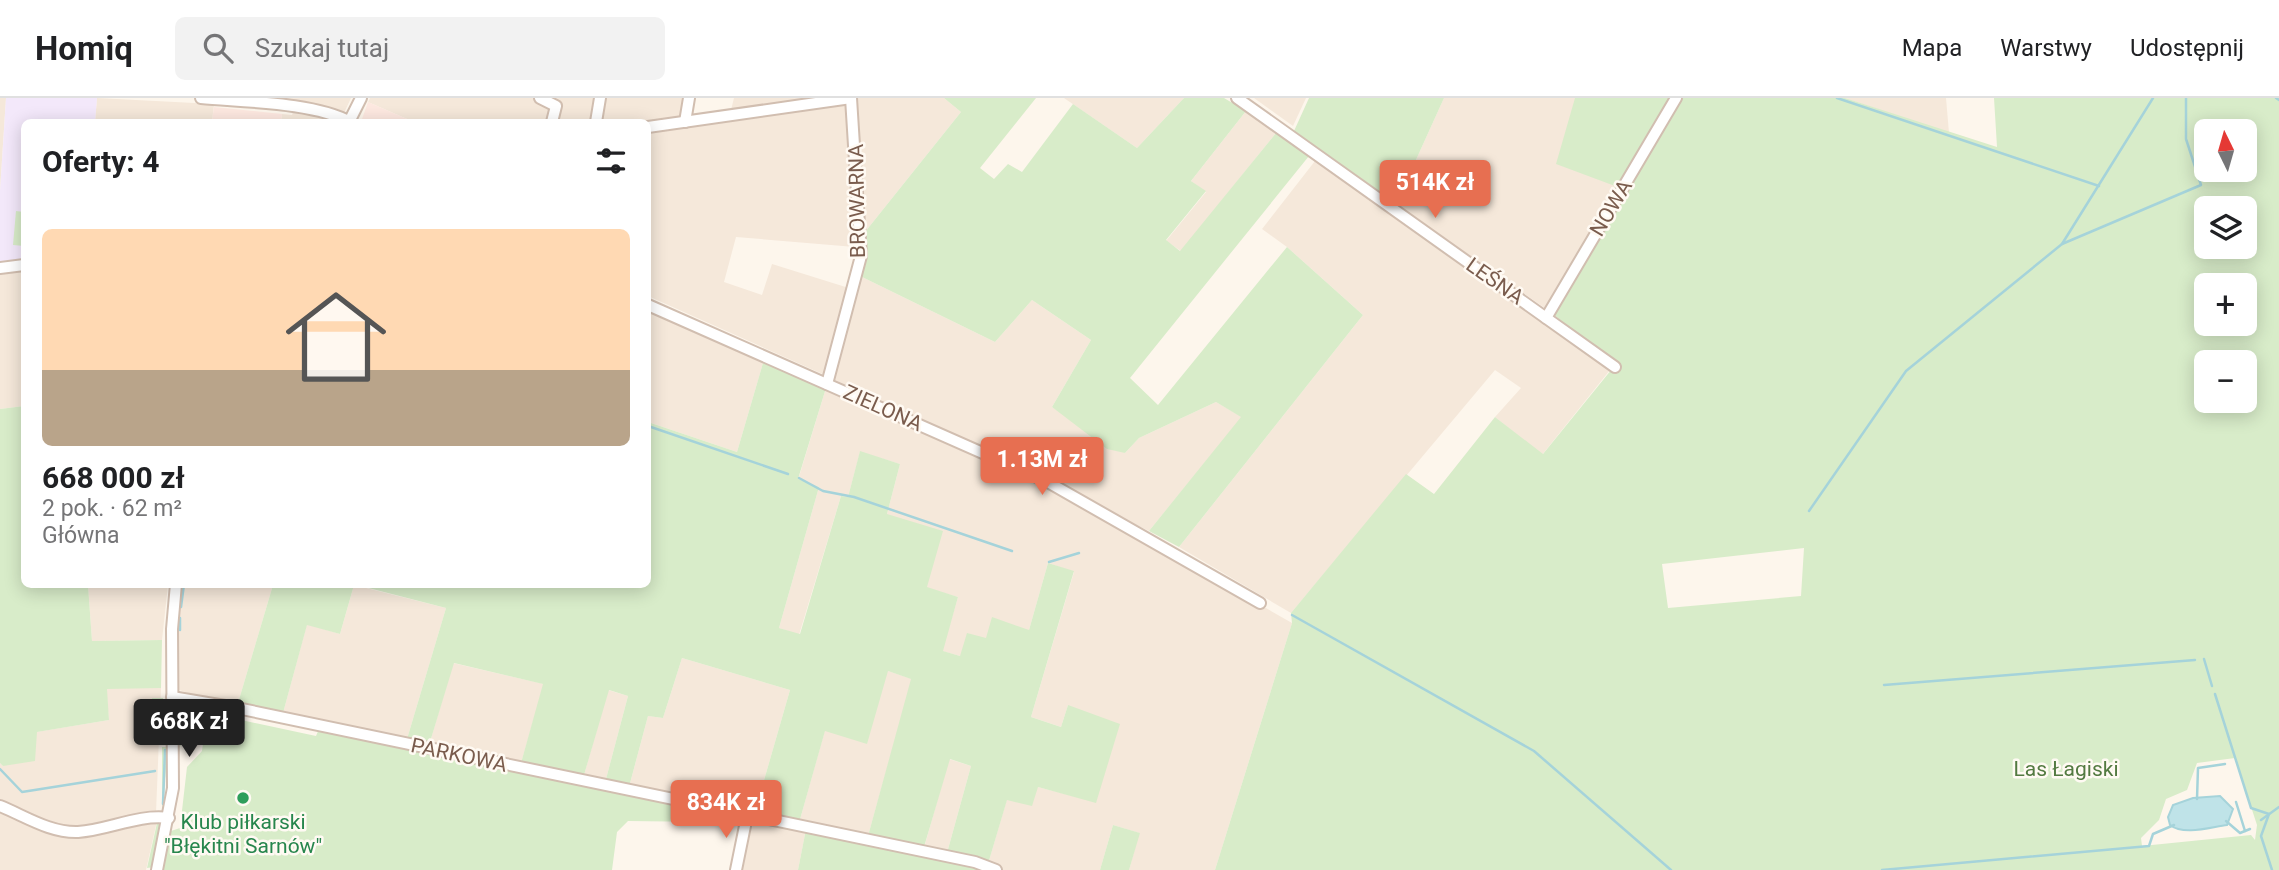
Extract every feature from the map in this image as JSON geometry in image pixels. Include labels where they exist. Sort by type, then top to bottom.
[{"type":"street","points":[[201,98],[279,105],[337,119]]},
{"type":"street","points":[[350,119],[360,98]]},
{"type":"street","points":[[540,98],[556,106],[553,119]]},
{"type":"street","points":[[596,119],[600,98]]},
{"type":"street","points":[[685,122],[689,98]]},
{"type":"street","points":[[651,127],[852,98]]},
{"type":"street","name":"BROWARNA","points":[[827,384],[862,256],[852,98]]},
{"type":"street","name":"LEŚNA","points":[[1237,98],[1615,367]]},
{"type":"street","name":"NOWA","points":[[1546,318],[1676,98]]},
{"type":"street","points":[[0,268],[21,265]]},
{"type":"street","name":"ZIELONA","points":[[651,306],[1046,481],[1260,603]]},
{"type":"street","points":[[157,870],[173,788],[172,629],[176,588]]},
{"type":"street","name":"PARKOWA","points":[[172,697],[237,708],[975,862],[996,870]]},
{"type":"street","points":[[0,806],[64,831],[96,829],[155,817],[169,818]]},
{"type":"street","points":[[736,870],[747,816]]},
{"type":"shaded area","points":[[0,98],[6,98],[0,191]]},
{"type":"shaded area","points":[[6,98],[97,98],[95,119],[21,119],[21,260],[0,263],[0,191]]},
{"type":"shaded area","points":[[97,98],[214,104],[212,119],[95,119]]},
{"type":"shaded area","points":[[273,98],[351,98],[344,113]]},
{"type":"shaded area","points":[[370,98],[691,98],[690,124],[848,103],[855,247],[736,237],[724,282],[762,295],[772,264],[852,289],[827,376],[651,297],[651,119],[407,119],[368,102]]},
{"type":"shaded area","points":[[734,98],[840,98],[731,110]]},
{"type":"shaded area","points":[[855,98],[944,98],[961,112],[865,232]]},
{"type":"shaded area","points":[[1064,98],[1184,98],[1137,148]]},
{"type":"shaded area","points":[[1254,98],[1306,98],[1293,126]]},
{"type":"shaded area","points":[[1444,98],[1671,98],[1615,186],[1549,311],[1396,204]]},
{"type":"shaded area","points":[[1845,98],[1946,98],[1949,133]]},
{"type":"shaded area","points":[[368,102],[407,119],[362,119]]},
{"type":"shaded area","points":[[214,107],[282,114],[281,119],[212,119]]},
{"type":"shaded area","points":[[1246,111],[1276,133],[1181,251],[1166,241],[1206,192],[1191,181]]},
{"type":"shaded area","points":[[293,112],[332,119],[281,119],[282,114],[292,115]]},
{"type":"shaded area","points":[[1315,161],[1427,235],[1610,370],[1542,455],[1495,417],[1521,388],[1495,370],[1291,613],[1179,547],[1363,315],[1287,247],[1262,229]]},
{"type":"shaded area","points":[[21,260],[21,406],[0,409],[0,263]]},
{"type":"shaded area","points":[[858,275],[995,342],[1032,300],[1091,340],[1052,407],[1125,453],[1139,438],[1216,402],[1242,417],[1149,531],[835,380]]},
{"type":"shaded area","points":[[651,312],[678,321],[763,363],[737,452],[651,423]]},
{"type":"shaded area","points":[[826,388],[1045,482],[1292,623],[1215,870],[1129,870],[1139,833],[1113,825],[1100,870],[1003,870],[988,864],[1007,799],[1038,787],[1096,802],[1068,705],[1061,727],[1031,717],[1074,572],[1048,563],[1029,630],[986,638],[960,656],[942,651],[958,597],[926,588],[887,514],[900,464],[860,452],[848,497],[841,496],[799,635],[779,628],[819,487],[798,480]]},
{"type":"shaded area","points":[[88,588],[168,588],[162,640],[92,641]]},
{"type":"shaded area","points":[[181,588],[272,588],[238,703],[214,701],[176,689]]},
{"type":"shaded area","points":[[353,588],[366,588],[446,608],[407,739],[283,713],[307,624],[340,634]]},
{"type":"shaded area","points":[[682,658],[790,690],[754,815],[629,787],[648,716],[663,718]]},
{"type":"shaded area","points":[[453,663],[544,684],[521,763],[430,742]]},
{"type":"shaded area","points":[[888,671],[912,679],[868,836],[799,823],[825,730]]},
{"type":"shaded area","points":[[106,688],[161,688],[156,813],[67,828],[0,802],[0,763],[3,766],[36,732],[109,720]]},
{"type":"shaded area","points":[[608,690],[628,696],[606,779],[584,775]]},
{"type":"shaded area","points":[[949,759],[971,766],[947,853],[924,848]]},
{"type":"shaded area","points":[[0,808],[76,834],[157,821],[146,870],[0,870]]},
{"type":"shaded area","points":[[750,817],[806,829],[798,870],[739,870]]},
{"type":"green space","points":[[944,98],[1036,98],[980,168],[994,179],[1008,164],[1022,172],[1073,104],[1137,148],[1184,98],[1224,98],[1246,111],[1191,181],[1206,191],[1166,240],[1180,251],[1276,133],[1309,156],[1130,378],[1158,405],[1287,247],[1363,315],[1179,547],[1149,531],[1241,417],[1216,402],[1139,438],[1125,453],[1107,449],[1052,407],[1091,340],[1032,300],[995,342],[858,275],[865,232],[961,112]]},
{"type":"green space","points":[[1309,98],[1444,98],[1396,204],[1294,131]]},
{"type":"green space","name":"Las Łagiski","points":[[1575,98],[1845,98],[1997,147],[1994,98],[2279,98],[2279,870],[1215,870],[1292,623],[1291,613],[1406,474],[1434,494],[1495,417],[1543,454],[1616,364],[1549,311],[1615,186],[1556,164]],"holes":[[[1804,548],[1801,596],[1668,608],[1662,564]],[[2235,758],[2257,825],[2255,840],[2251,835],[2142,846],[2141,838],[2159,820],[2166,799],[2187,790],[2197,763]]]},
{"type":"green space","points":[[16,211],[21,212],[21,246],[13,245]]},
{"type":"green space","points":[[763,363],[826,388],[798,479],[819,487],[779,628],[800,634],[841,496],[848,497],[860,451],[900,464],[887,514],[943,531],[927,587],[958,597],[943,651],[960,656],[967,633],[986,638],[992,617],[1029,630],[1048,563],[1074,571],[1031,717],[1061,727],[1068,705],[1120,724],[1096,803],[1038,787],[1032,806],[1007,800],[988,864],[947,853],[971,766],[950,759],[924,847],[868,836],[911,679],[888,671],[867,744],[825,731],[799,823],[754,815],[790,690],[682,658],[663,718],[648,716],[629,787],[606,779],[628,696],[609,690],[584,775],[521,763],[543,684],[454,663],[430,742],[407,739],[446,608],[369,588],[651,588],[651,423],[737,452]]},
{"type":"green space","points":[[21,406],[21,588],[88,588],[92,641],[162,640],[161,688],[107,689],[109,720],[37,732],[35,761],[3,766],[0,763],[0,409]]},
{"type":"green space","points":[[272,588],[353,588],[340,634],[307,625],[283,713],[238,703]]},
{"type":"green space","points":[[152,698],[163,698],[163,715],[152,716]]},
{"type":"green space","points":[[179,704],[185,714],[186,742],[177,748],[176,705]]},
{"type":"green space","points":[[215,709],[242,715],[241,720],[316,736],[319,729],[719,814],[707,822],[628,821],[617,832],[612,870],[161,870],[171,831],[180,828],[187,767],[202,751],[207,714],[214,715]]},
{"type":"green space","points":[[162,747],[168,747],[162,812]]},
{"type":"green space","points":[[157,823],[163,824],[154,867],[147,868]]},
{"type":"green space","points":[[1113,825],[1140,833],[1129,870],[1100,870]]},
{"type":"green space","points":[[806,829],[987,870],[798,870]]},
{"type":"water","points":[[2220,796],[2233,809],[2227,825],[2183,830],[2170,825],[2168,817],[2173,805],[2193,798]]},
{"type":"waterway","points":[[1837,98],[2099,186]]},
{"type":"waterway","points":[[1809,511],[1906,371],[2062,244],[2153,98]]},
{"type":"waterway","points":[[2062,244],[2201,185],[2186,139],[2186,98]]},
{"type":"waterway","points":[[651,427],[788,474]]},
{"type":"waterway","points":[[799,478],[823,491],[854,497],[1012,551]]},
{"type":"waterway","points":[[1049,562],[1079,553]]},
{"type":"waterway","points":[[181,607],[183,588]]},
{"type":"waterway","points":[[1292,615],[1534,751],[1671,870]]},
{"type":"waterway","points":[[180,618],[180,630]]},
{"type":"waterway","points":[[2204,659],[2212,686]]},
{"type":"waterway","points":[[1884,685],[2195,660]]},
{"type":"waterway","points":[[2215,694],[2251,808],[2269,814],[2261,836],[2272,870]]},
{"type":"waterway","points":[[163,804],[165,750]]},
{"type":"waterway","points":[[2197,799],[2198,768],[2225,764]]},
{"type":"waterway","points":[[0,769],[22,792],[155,771]]},
{"type":"waterway","points":[[2236,802],[2245,831]]},
{"type":"waterway","points":[[2261,820],[2279,807]]},
{"type":"waterway","points":[[2226,821],[2240,833],[2250,829]]},
{"type":"waterway","points":[[1882,870],[2149,846],[2153,834],[2174,825]]},
{"type":"place","name":"Klub piłkarski \"Błękitni Sarnów\"","points":[[243,798]]}]
